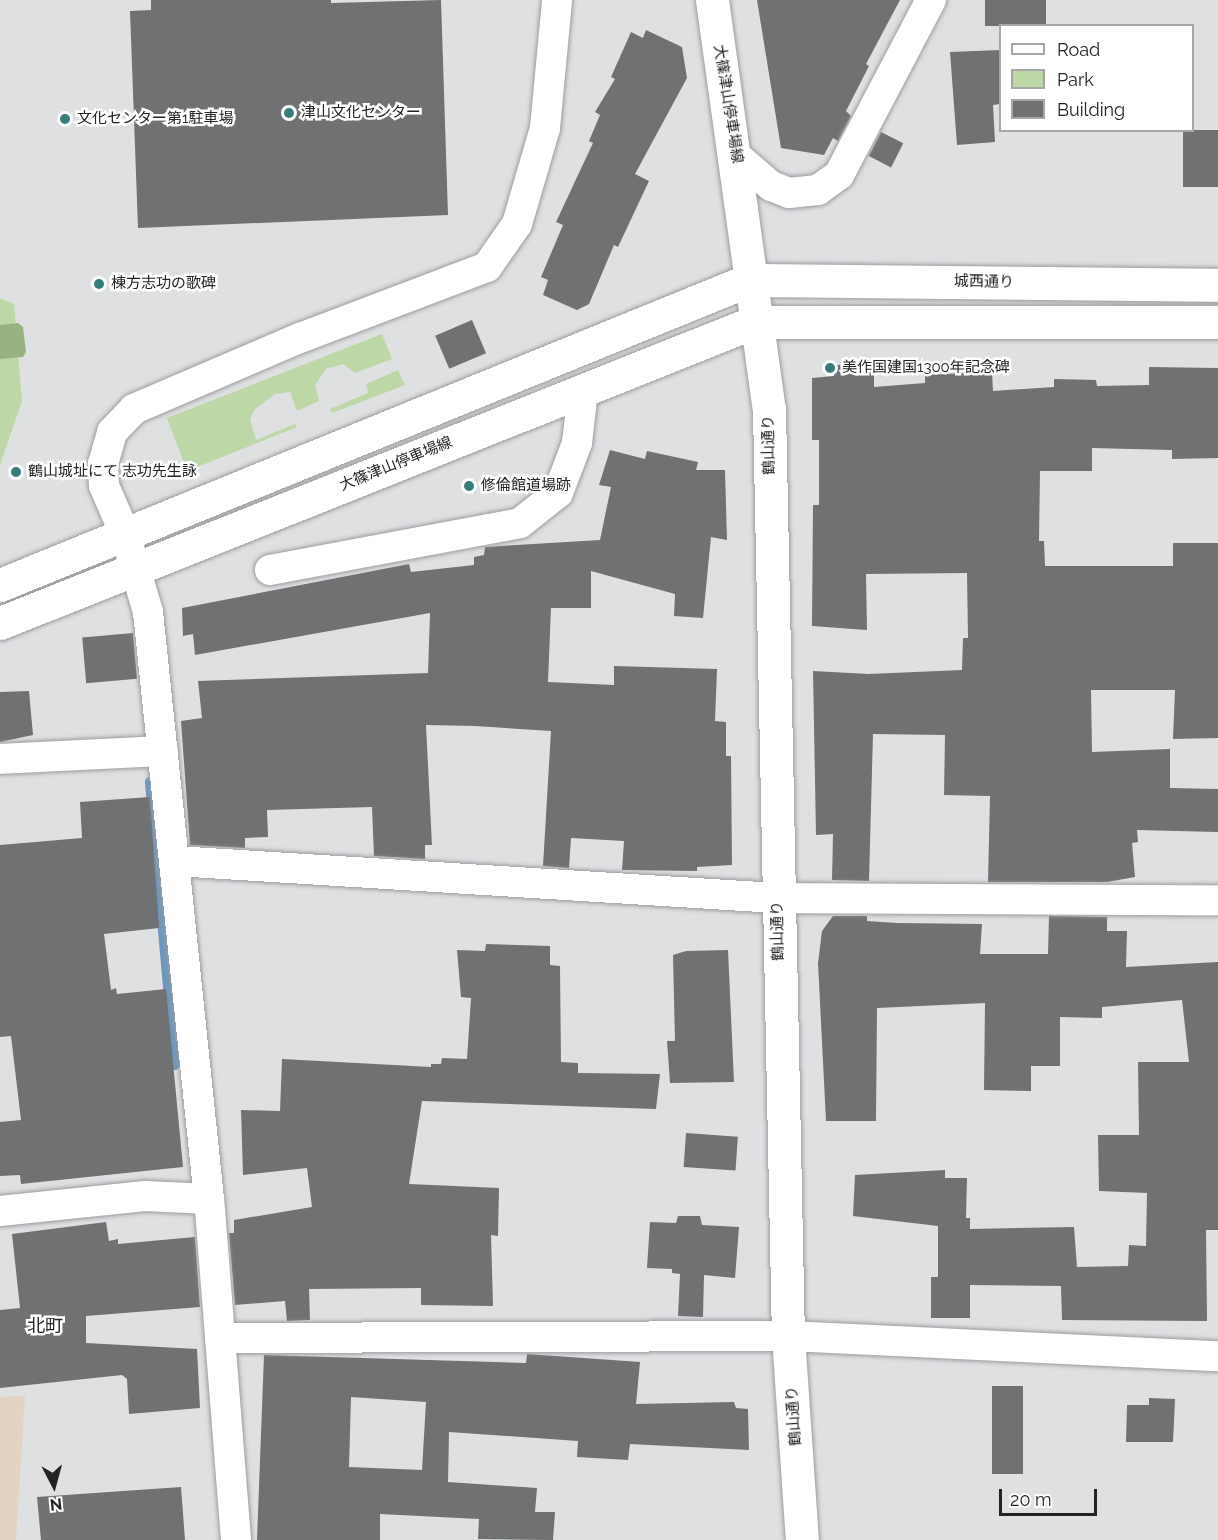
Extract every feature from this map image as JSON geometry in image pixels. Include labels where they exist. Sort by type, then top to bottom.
[{"type":"street","points":[[236,1540],[209,1199],[148,612],[125,534],[104,486],[103,464],[112,432],[134,409],[300,338],[487,267],[517,224],[545,128],[557,0]]},
{"type":"street","name":"大篠津山停車場線","points":[[0,623],[135,567],[754,322],[736,156],[712,0]]},
{"type":"street","points":[[736,156],[771,186],[789,193],[818,190],[839,176],[931,0]]},
{"type":"street","points":[[0,585],[750,280]]},
{"type":"street","name":"城西通り","points":[[750,280],[1218,285]]},
{"type":"street","points":[[754,322],[1218,322]]},
{"type":"street","name":"鶴山通り","points":[[754,322],[769,408],[777,898],[788,1336],[802,1540]]},
{"type":"street","points":[[270,570],[520,523],[558,494],[577,443],[583,390]]},
{"type":"street","points":[[0,759],[163,751]]},
{"type":"street","points":[[175,861],[777,898],[1218,900]]},
{"type":"street","points":[[0,1211],[145,1196],[209,1199]]},
{"type":"street","points":[[220,1338],[788,1336],[1218,1356]]},
{"type":"shaded area","points":[[25,1396],[16,1540],[0,1540],[0,1397]]},
{"type":"green space","points":[[0,298],[14,304],[22,401],[0,465]]},
{"type":"green space","points":[[18,323],[23,327],[26,352],[23,357],[0,359],[0,325]]},
{"type":"green space","points":[[382,334],[392,359],[355,373],[343,364],[326,369],[315,385],[319,401],[297,411],[290,392],[275,394],[254,410],[250,419],[256,440],[295,424],[297,427],[187,471],[167,418]]},
{"type":"green space","points":[[398,370],[405,385],[332,413],[330,409],[368,393],[366,384]]},
{"type":"building","name":"津山文化センター","points":[[151,0],[331,0],[331,3],[441,0],[448,215],[138,228],[130,11],[151,10]]},
{"type":"building","points":[[757,0],[900,0],[866,64],[869,66],[846,111],[851,116],[838,141],[833,138],[824,155],[781,148]]},
{"type":"building","points":[[985,0],[1046,0],[1046,24],[985,26]]},
{"type":"building","points":[[646,30],[682,47],[687,78],[635,174],[649,181],[618,247],[614,245],[589,304],[577,310],[543,295],[548,280],[541,277],[563,225],[556,222],[593,143],[589,141],[600,115],[595,112],[615,79],[611,77],[631,32],[643,38]]},
{"type":"building","points":[[999,50],[999,104],[993,105],[995,142],[957,145],[950,52]]},
{"type":"building","points":[[1218,130],[1218,187],[1183,187],[1183,132]]},
{"type":"building","points":[[881,132],[903,143],[891,167],[869,156]]},
{"type":"building","points":[[472,320],[486,353],[449,369],[435,336]]},
{"type":"building","points":[[874,364],[874,387],[925,383],[925,375],[992,372],[993,391],[1054,387],[1054,379],[1096,380],[1097,386],[1149,385],[1149,367],[1218,368],[1218,458],[1172,459],[1172,450],[1092,448],[1092,471],[1040,471],[1039,541],[1044,541],[1045,566],[1173,566],[1173,543],[1218,543],[1218,738],[1173,739],[1175,690],[1091,690],[1092,752],[1170,749],[1170,788],[1218,789],[1218,832],[1137,830],[1138,842],[1132,843],[1135,877],[1107,882],[988,882],[990,796],[944,795],[945,735],[873,734],[869,881],[832,880],[833,834],[816,835],[813,671],[868,674],[962,670],[963,638],[968,638],[967,573],[866,574],[867,630],[812,626],[813,505],[819,505],[819,440],[812,440],[812,378],[834,376],[834,365]]},
{"type":"building","points":[[610,450],[645,459],[647,451],[698,462],[696,470],[725,470],[727,540],[711,537],[703,618],[674,616],[675,594],[591,571],[591,608],[551,608],[548,682],[614,685],[614,666],[717,669],[715,721],[726,722],[726,756],[731,756],[732,865],[697,867],[697,871],[622,870],[624,841],[571,838],[569,868],[543,866],[551,731],[475,726],[426,725],[432,845],[425,845],[425,859],[374,856],[372,807],[267,810],[268,837],[245,838],[245,848],[190,845],[181,721],[202,718],[198,681],[428,673],[430,613],[195,655],[193,634],[183,636],[182,608],[409,564],[411,572],[474,565],[474,557],[484,555],[485,547],[600,540],[611,487],[599,485]]},
{"type":"building","points":[[133,633],[137,679],[86,683],[82,637]]},
{"type":"building","points":[[29,691],[33,735],[0,742],[0,692]]},
{"type":"building","points":[[150,797],[159,928],[104,934],[111,990],[116,988],[117,994],[166,989],[183,1167],[21,1184],[20,1175],[0,1176],[0,1122],[21,1120],[11,1036],[0,1037],[0,845],[82,838],[80,802]]},
{"type":"building","points":[[833,916],[867,916],[867,921],[897,923],[982,924],[980,954],[1048,954],[1049,916],[1107,917],[1107,931],[1127,931],[1126,967],[1218,962],[1218,1230],[1206,1230],[1207,1321],[1062,1320],[1061,1286],[970,1285],[970,1318],[931,1318],[931,1277],[938,1277],[938,1226],[853,1216],[855,1175],[945,1170],[945,1178],[967,1178],[966,1218],[970,1218],[970,1229],[1074,1227],[1077,1267],[1128,1266],[1129,1245],[1146,1246],[1147,1193],[1099,1191],[1098,1135],[1139,1135],[1138,1062],[1189,1062],[1182,1000],[1102,1007],[1102,1018],[1060,1017],[1060,1066],[1031,1066],[1031,1091],[984,1090],[985,1003],[877,1008],[876,1121],[826,1121],[818,963],[822,931]]},
{"type":"building","points":[[486,944],[550,946],[550,965],[560,966],[561,1062],[578,1063],[578,1073],[660,1074],[656,1109],[422,1101],[409,1184],[499,1188],[498,1236],[491,1235],[493,1306],[421,1305],[421,1288],[309,1289],[310,1320],[287,1321],[285,1301],[235,1305],[229,1233],[234,1233],[234,1220],[312,1207],[307,1168],[243,1175],[241,1110],[280,1111],[282,1059],[431,1067],[431,1064],[441,1064],[442,1058],[467,1059],[471,998],[461,997],[457,950],[485,951]]},
{"type":"building","points":[[728,950],[734,1082],[670,1083],[667,1041],[675,1041],[673,955],[686,951]]},
{"type":"building","points":[[686,1133],[738,1137],[736,1171],[684,1167]]},
{"type":"building","points":[[678,1216],[700,1216],[702,1225],[739,1227],[735,1278],[704,1275],[703,1317],[678,1316],[680,1274],[672,1273],[672,1269],[647,1268],[650,1222],[676,1223]]},
{"type":"building","points":[[106,1222],[109,1241],[118,1239],[118,1244],[195,1237],[200,1307],[86,1316],[86,1343],[197,1349],[200,1408],[129,1414],[127,1379],[122,1375],[0,1388],[0,1310],[20,1308],[12,1234]]},
{"type":"building","points":[[527,1354],[640,1362],[636,1404],[734,1402],[736,1408],[748,1409],[749,1450],[630,1444],[628,1460],[577,1457],[578,1441],[449,1432],[448,1482],[537,1488],[535,1512],[555,1512],[553,1540],[478,1539],[479,1519],[380,1514],[380,1540],[257,1540],[264,1355],[526,1363]],"holes":[[[351,1397],[426,1402],[422,1470],[349,1467]]]},
{"type":"building","points":[[992,1386],[1023,1386],[1023,1474],[992,1474]]},
{"type":"building","points":[[1149,1398],[1175,1399],[1173,1442],[1126,1442],[1127,1405],[1149,1405]]},
{"type":"building","points":[[181,1487],[185,1540],[41,1540],[37,1497]]},
{"type":"waterway","points":[[150,782],[175,1065]]},
{"type":"place","name":"津山文化センター","points":[[289,113]]},
{"type":"place","name":"文化センター第1駐車場","points":[[65,119]]},
{"type":"place","name":"棟方志功の歌碑","points":[[99,284]]},
{"type":"place","name":"美作国建国1300年記念碑","points":[[830,368]]},
{"type":"place","name":"鶴山城址にて 志功先生詠","points":[[16,472]]},
{"type":"place","name":"修倫館道場跡","points":[[469,486]]},
{"type":"district","name":"北町","points":[[45,1326]]}]
